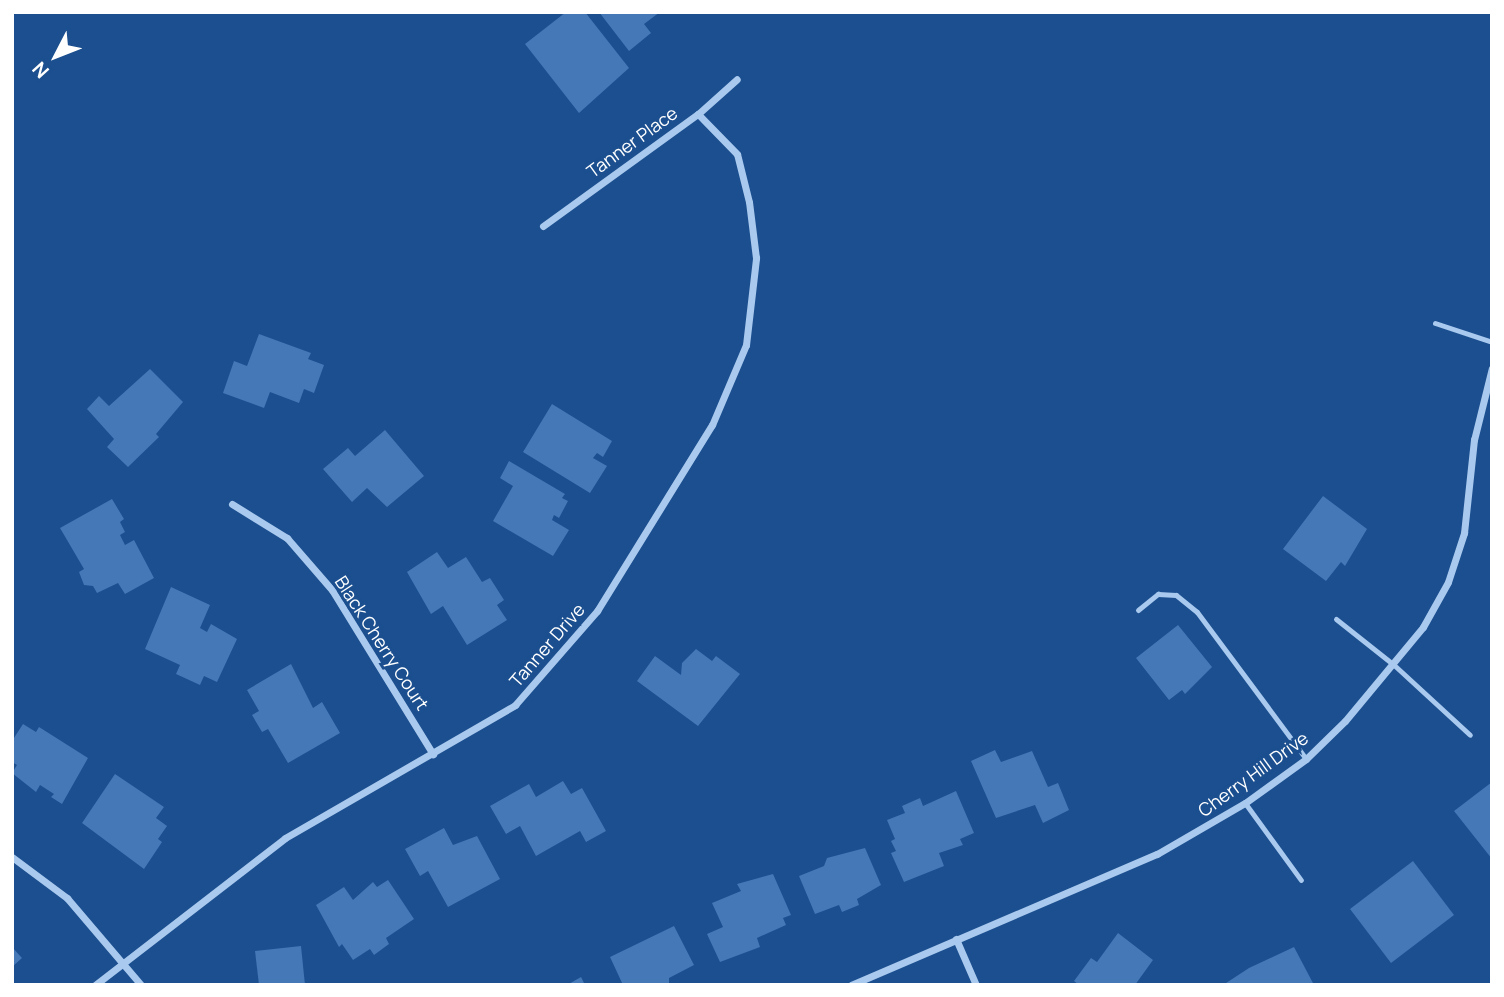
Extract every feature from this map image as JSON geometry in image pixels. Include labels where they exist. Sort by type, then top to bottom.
[{"type":"street","name":"Tanner Place","points":[[543,226],[698,114],[737,79]]},
{"type":"street","name":"Tanner Drive","points":[[95,985],[285,838],[515,705],[578,639],[697,448],[734,380],[752,310],[756,258],[751,216],[737,154],[698,114]]},
{"type":"street","name":"Cherry Hill Drive","points":[[851,985],[1157,854],[1245,803],[1306,759],[1394,664],[1448,582],[1464,533],[1474,440],[1492,368]]},
{"type":"street","name":"Black Cherry Court","points":[[232,504],[287,538],[331,590],[433,754]]},
{"type":"street","points":[[12,857],[67,898],[125,962],[141,985]]},
{"type":"street","points":[[956,939],[976,985]]},
{"type":"lane","points":[[1435,323],[1492,342]]},
{"type":"lane","points":[[1138,610],[1158,594],[1176,595],[1197,612],[1306,759]]},
{"type":"lane","points":[[1336,620],[1394,664],[1470,735]]},
{"type":"lane","points":[[1245,803],[1301,880]]},
{"type":"building","points":[[566,12],[585,12],[629,68],[579,113],[525,44]]},
{"type":"building","points":[[599,12],[660,12],[644,24],[651,33],[629,51]]},
{"type":"building","points":[[259,334],[311,353],[308,359],[324,365],[314,393],[304,389],[299,403],[270,392],[264,408],[223,393],[234,361],[247,366]]},
{"type":"building","points":[[150,369],[183,402],[156,434],[159,437],[128,467],[107,447],[114,439],[87,409],[99,396],[109,406]]},
{"type":"building","points":[[552,404],[612,441],[603,457],[597,453],[593,458],[607,466],[590,493],[523,452]]},
{"type":"building","points":[[385,430],[424,476],[387,507],[367,488],[352,502],[323,469],[348,448],[355,456]]},
{"type":"building","points":[[509,461],[565,494],[562,498],[568,501],[559,518],[554,515],[552,520],[569,530],[553,556],[493,521],[513,486],[500,478]]},
{"type":"building","points":[[1323,496],[1367,529],[1345,566],[1341,562],[1326,581],[1283,549]]},
{"type":"building","points":[[112,499],[124,519],[120,522],[125,532],[120,535],[125,545],[134,540],[154,578],[125,594],[118,583],[97,593],[93,586],[84,585],[79,572],[84,569],[60,528]]},
{"type":"building","points":[[437,552],[448,568],[466,557],[482,582],[490,578],[504,600],[497,605],[507,620],[467,645],[443,606],[431,614],[407,572]]},
{"type":"building","points":[[171,587],[210,605],[200,628],[207,632],[211,624],[237,639],[217,682],[204,676],[200,685],[176,674],[180,665],[145,649]]},
{"type":"building","points":[[1178,625],[1212,667],[1185,694],[1182,690],[1169,700],[1136,658]]},
{"type":"building","points":[[696,649],[712,661],[716,656],[740,674],[698,726],[637,681],[655,656],[681,675],[682,663]]},
{"type":"building","points":[[291,664],[313,708],[322,702],[340,733],[288,763],[268,729],[262,732],[252,715],[259,711],[247,690]]},
{"type":"building","points":[[23,724],[36,732],[39,727],[88,758],[62,804],[51,797],[54,794],[40,785],[36,792],[12,773],[17,765],[12,762],[12,741]]},
{"type":"building","points":[[995,750],[1001,762],[1032,751],[1048,787],[1058,783],[1069,810],[1043,823],[1035,805],[996,818],[971,761]]},
{"type":"building","points":[[115,774],[164,807],[156,818],[167,826],[158,839],[162,842],[144,869],[82,823]]},
{"type":"building","points":[[563,781],[571,794],[582,788],[606,831],[586,842],[580,831],[536,856],[520,826],[506,834],[490,806],[529,784],[536,797]]},
{"type":"building","points":[[1492,782],[1492,859],[1454,811]]},
{"type":"building","points":[[956,791],[974,833],[960,839],[963,845],[939,853],[944,866],[904,882],[891,853],[896,851],[891,841],[895,839],[887,820],[905,813],[902,806],[920,798],[923,806]]},
{"type":"building","points":[[444,828],[453,845],[477,836],[500,879],[448,907],[428,871],[420,876],[405,849]]},
{"type":"building","points":[[865,848],[881,885],[857,899],[859,905],[842,912],[839,905],[815,914],[799,876],[824,866],[827,858]]},
{"type":"building","points":[[1413,861],[1454,915],[1391,963],[1350,909]]},
{"type":"building","points":[[773,874],[791,915],[783,918],[786,925],[757,938],[760,947],[720,962],[707,934],[723,927],[712,903],[741,891],[737,884]]},
{"type":"building","points":[[388,880],[414,919],[386,938],[389,944],[374,955],[370,949],[353,960],[342,944],[339,947],[316,905],[344,887],[353,900],[373,882],[377,887]]},
{"type":"building","points":[[674,926],[694,965],[669,978],[669,985],[623,985],[610,957]]},
{"type":"building","points":[[1118,933],[1153,960],[1135,985],[1079,985],[1074,981],[1091,958],[1097,962]]},
{"type":"building","points":[[301,946],[305,985],[259,985],[255,951]]},
{"type":"building","points":[[12,947],[22,958],[12,967]]},
{"type":"building","points":[[1294,947],[1314,985],[1223,985],[1249,968]]},
{"type":"building","points":[[581,977],[585,985],[567,985]]}]
